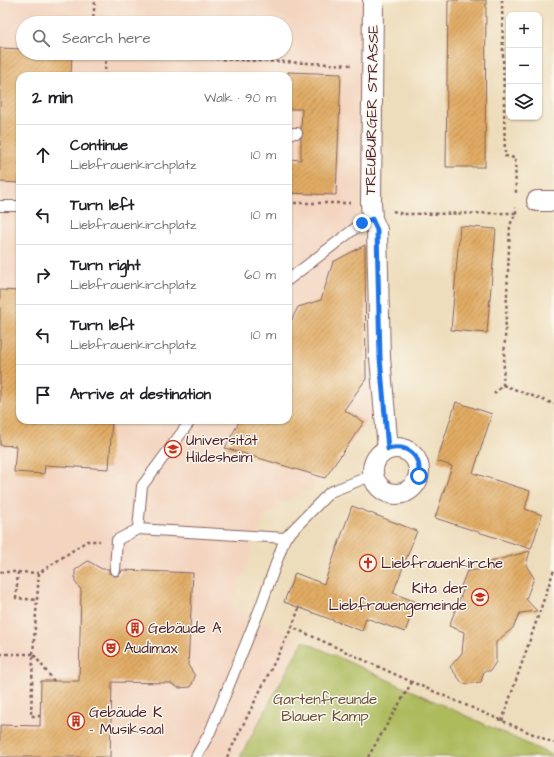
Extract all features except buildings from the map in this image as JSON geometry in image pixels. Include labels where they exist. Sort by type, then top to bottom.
[{"type":"street","name":"TREUBURGER STRASSE","points":[[373,0],[371,211],[377,230],[380,358],[388,449]]},
{"type":"street","points":[[395,447],[409,451],[418,462],[420,469],[419,476],[412,488],[397,494],[389,493],[381,489],[376,483],[373,475],[373,467],[376,459],[381,453],[395,447]]},
{"type":"lane","points":[[0,206],[16,206]]},
{"type":"lane","points":[[292,277],[362,223],[371,211]]},
{"type":"lane","points":[[138,529],[142,486],[188,424]]},
{"type":"lane","points":[[196,757],[210,732],[261,606],[285,538],[330,492],[373,475]]},
{"type":"lane","points":[[115,570],[117,540],[138,529],[285,538]]},
{"type":"path","points":[[94,16],[95,0]]},
{"type":"path","points":[[502,0],[506,156],[515,158],[516,196]]},
{"type":"path","points":[[105,72],[106,60]]},
{"type":"path","points":[[239,60],[372,66]]},
{"type":"path","points":[[494,394],[503,385],[510,225],[516,213],[516,202]]},
{"type":"path","points":[[292,203],[347,203]]},
{"type":"path","points":[[371,211],[403,214],[516,213]]},
{"type":"path","points":[[503,385],[554,404]]},
{"type":"path","points":[[0,572],[39,573],[87,541]]},
{"type":"path","points":[[502,720],[554,570]]},
{"type":"path","points":[[18,572],[16,598],[37,600]]},
{"type":"path","points":[[39,573],[33,654],[31,716],[40,716]]},
{"type":"path","points":[[227,757],[292,628],[300,608]]},
{"type":"path","points":[[292,628],[412,682],[554,743]]},
{"type":"path","points":[[0,654],[33,654]]},
{"type":"path","points":[[33,654],[54,681]]},
{"type":"path","points":[[368,757],[412,682]]},
{"type":"shaded area","name":"Universität Hildesheim","points":[[0,0],[369,0],[360,209],[365,245],[373,415],[325,478],[265,515],[231,608],[303,641],[240,757],[0,757]]},
{"type":"green space","name":"Gartenfreunde Blauer Kamp","points":[[303,641],[554,756],[554,757],[240,757]]},
{"type":"place","name":"Universität Hildesheim","points":[[173,449]]},
{"type":"place","name":"Liebfrauenkirche","points":[[368,563]]},
{"type":"place","name":"Kita der Liebfrauengemeinde","points":[[480,597]]},
{"type":"place","name":"Gebäude A","points":[[135,628]]},
{"type":"place","name":"Audimax","points":[[111,648]]},
{"type":"place","name":"Gebäude K - Musiksaal","points":[[76,721]]},
{"type":"route","points":[[362,223],[372,219],[377,230],[380,358],[388,449],[395,447],[409,451],[418,462],[420,469],[419,476]]}]
